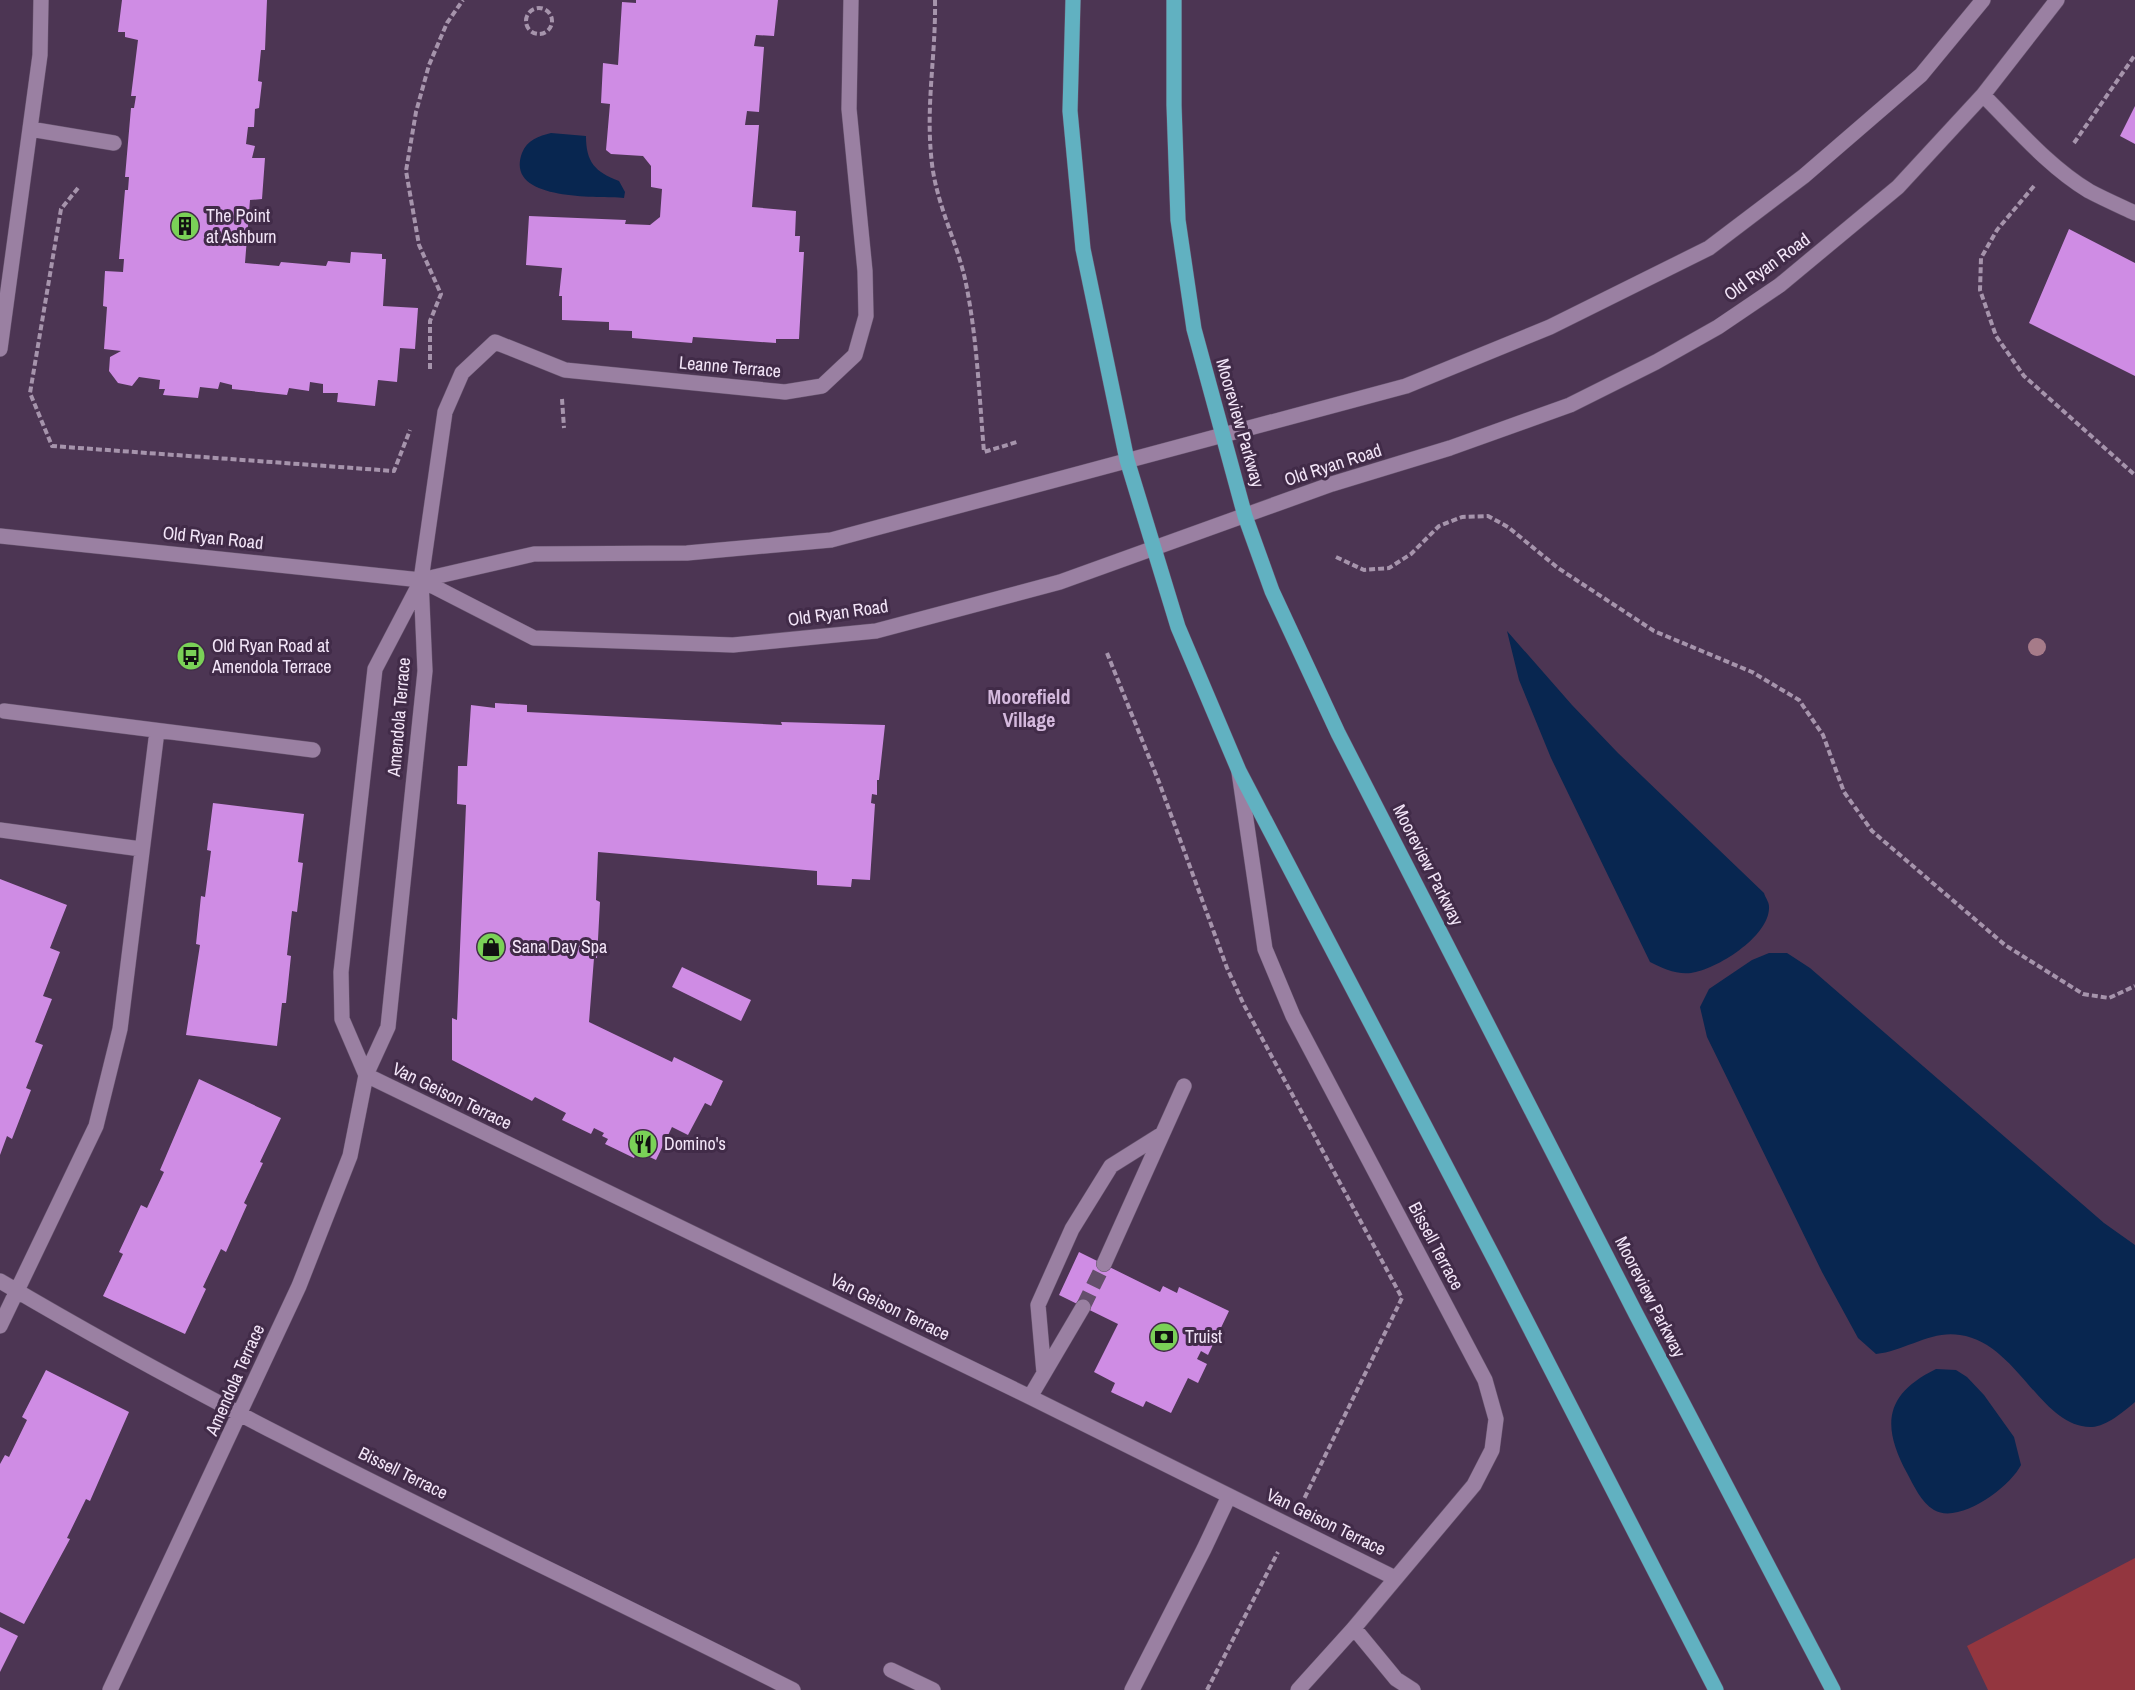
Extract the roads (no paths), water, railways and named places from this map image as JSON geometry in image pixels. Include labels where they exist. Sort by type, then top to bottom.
[{"type":"main road","points":[[1073,0],[1070,111],[1083,249],[1127,460],[1153,549],[1196,675],[1239,771],[1497,1263],[1716,1690]]},
{"type":"main road","name":"Mooreview Parkway","points":[[1174,0],[1178,220],[1194,329],[1245,516],[1272,591],[1338,733],[1632,1306],[1833,1690]]},
{"type":"street","points":[[0,349],[40,55],[41,0]]},
{"type":"street","name":"Leanne Terrace","points":[[421,580],[445,412],[462,373],[495,342],[565,370],[785,392],[822,386],[855,355],[866,316],[865,271],[849,109],[851,0]]},
{"type":"street","name":"Old Ryan Road","points":[[0,536],[421,580],[534,554],[687,553],[831,540],[1223,433],[1406,386],[1550,327],[1709,248],[1804,176],[1921,75],[1983,0]]},
{"type":"street","name":"Old Ryan Road","points":[[421,580],[534,638],[733,645],[876,631],[1060,582],[1570,405],[1718,327],[1780,285],[1839,239],[1898,187],[1983,95],[2056,0]]},
{"type":"street","points":[[2048,13],[2067,0]]},
{"type":"street","points":[[1983,95],[2055,164],[2089,190],[2135,213]]},
{"type":"street","points":[[30,129],[114,143]]},
{"type":"street","name":"Amendola Terrace","points":[[366,1076],[342,1019],[341,972],[375,669],[421,580]]},
{"type":"street","name":"Amendola Terrace","points":[[110,1690],[241,1415],[299,1286],[350,1156],[366,1076],[388,1027],[425,671],[421,580]]},
{"type":"street","points":[[4,711],[313,750]]},
{"type":"street","points":[[0,1326],[96,1126],[120,1029],[157,731]]},
{"type":"street","name":"Bissell Terrace","points":[[1239,771],[1265,949],[1293,1016],[1485,1380],[1496,1419],[1492,1450],[1474,1485],[1354,1628],[1298,1690]]},
{"type":"street","points":[[0,830],[141,849]]},
{"type":"street","name":"Van Geison Terrace","points":[[366,1076],[1030,1397],[1395,1578]]},
{"type":"street","points":[[1104,1264],[1184,1086]]},
{"type":"street","points":[[1044,1373],[1038,1305],[1072,1229],[1111,1166],[1162,1134]]},
{"type":"street","name":"Bissell Terrace","points":[[0,1281],[103,1341],[241,1415],[794,1690]]},
{"type":"street","points":[[1030,1397],[1083,1307]]},
{"type":"street","points":[[1132,1690],[1204,1549],[1228,1496]]},
{"type":"street","points":[[1354,1628],[1394,1684],[1413,1690]]},
{"type":"street","points":[[891,1670],[933,1690]]},
{"type":"water","points":[[551,133],[586,136],[590,159],[598,170],[619,181],[625,192],[624,198],[556,193],[539,188],[527,180],[520,169],[524,149],[534,139]]},
{"type":"water","points":[[1507,631],[1618,753],[1764,893],[1769,904],[1767,917],[1752,940],[1740,950],[1714,965],[1691,973],[1675,972],[1650,962],[1551,758],[1519,680]]},
{"type":"water","points":[[1769,953],[1787,953],[1810,968],[2104,1223],[2135,1245],[2135,1402],[2120,1414],[2098,1426],[2074,1424],[2058,1415],[2043,1401],[1998,1353],[1980,1341],[1960,1335],[1939,1335],[1876,1354],[1858,1338],[1822,1272],[1707,1037],[1700,1007],[1709,989],[1752,960]]},
{"type":"water","points":[[1936,1369],[1956,1370],[1967,1377],[1984,1395],[2014,1437],[2021,1465],[1995,1493],[1970,1508],[1957,1512],[1944,1513],[1929,1507],[1912,1483],[1893,1440],[1891,1426],[1898,1400],[1906,1389]]},
{"type":"tunnel","points":[[1083,1307],[1104,1264]]},
{"type":"place","name":"The Point at Ashburn","points":[[185,226]]},
{"type":"place","name":"Old Ryan Road at Amendola Terrace","points":[[191,656]]},
{"type":"place","name":"Sana Day Spa","points":[[491,947]]},
{"type":"place","name":"Domino's","points":[[643,1144]]},
{"type":"place","name":"Truist","points":[[1164,1337]]},
{"type":"district","name":"Moorefield Village","points":[[1029,708]]}]
